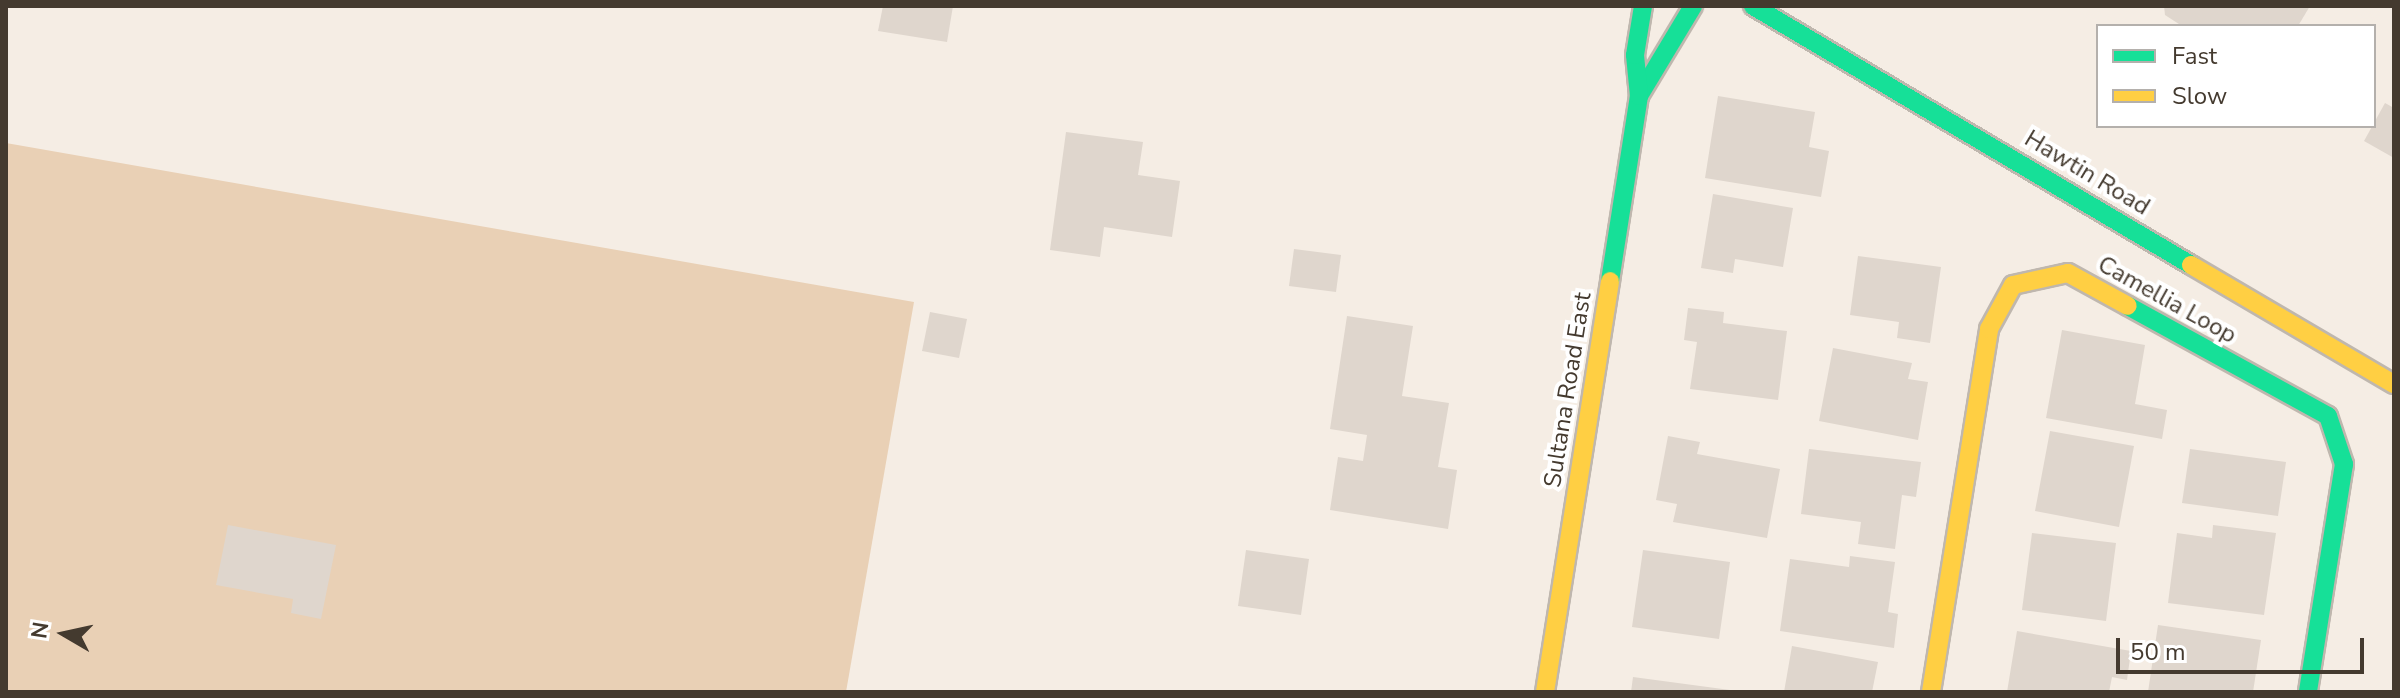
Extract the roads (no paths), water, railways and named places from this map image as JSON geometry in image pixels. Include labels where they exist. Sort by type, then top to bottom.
[{"type":"street","name":"Sultana Road East","points":[[1545,692],[1639,96],[1635,55],[1643,6]]},
{"type":"street","name":"Sultana Road East","points":[[1639,96],[1693,6]]},
{"type":"street","name":"Hawtin Road","points":[[1753,6],[2394,384]]},
{"type":"street","name":"Camellia Loop","points":[[1931,692],[1989,329],[2013,285],[2068,273],[2328,416],[2344,464],[2308,692]]}]
